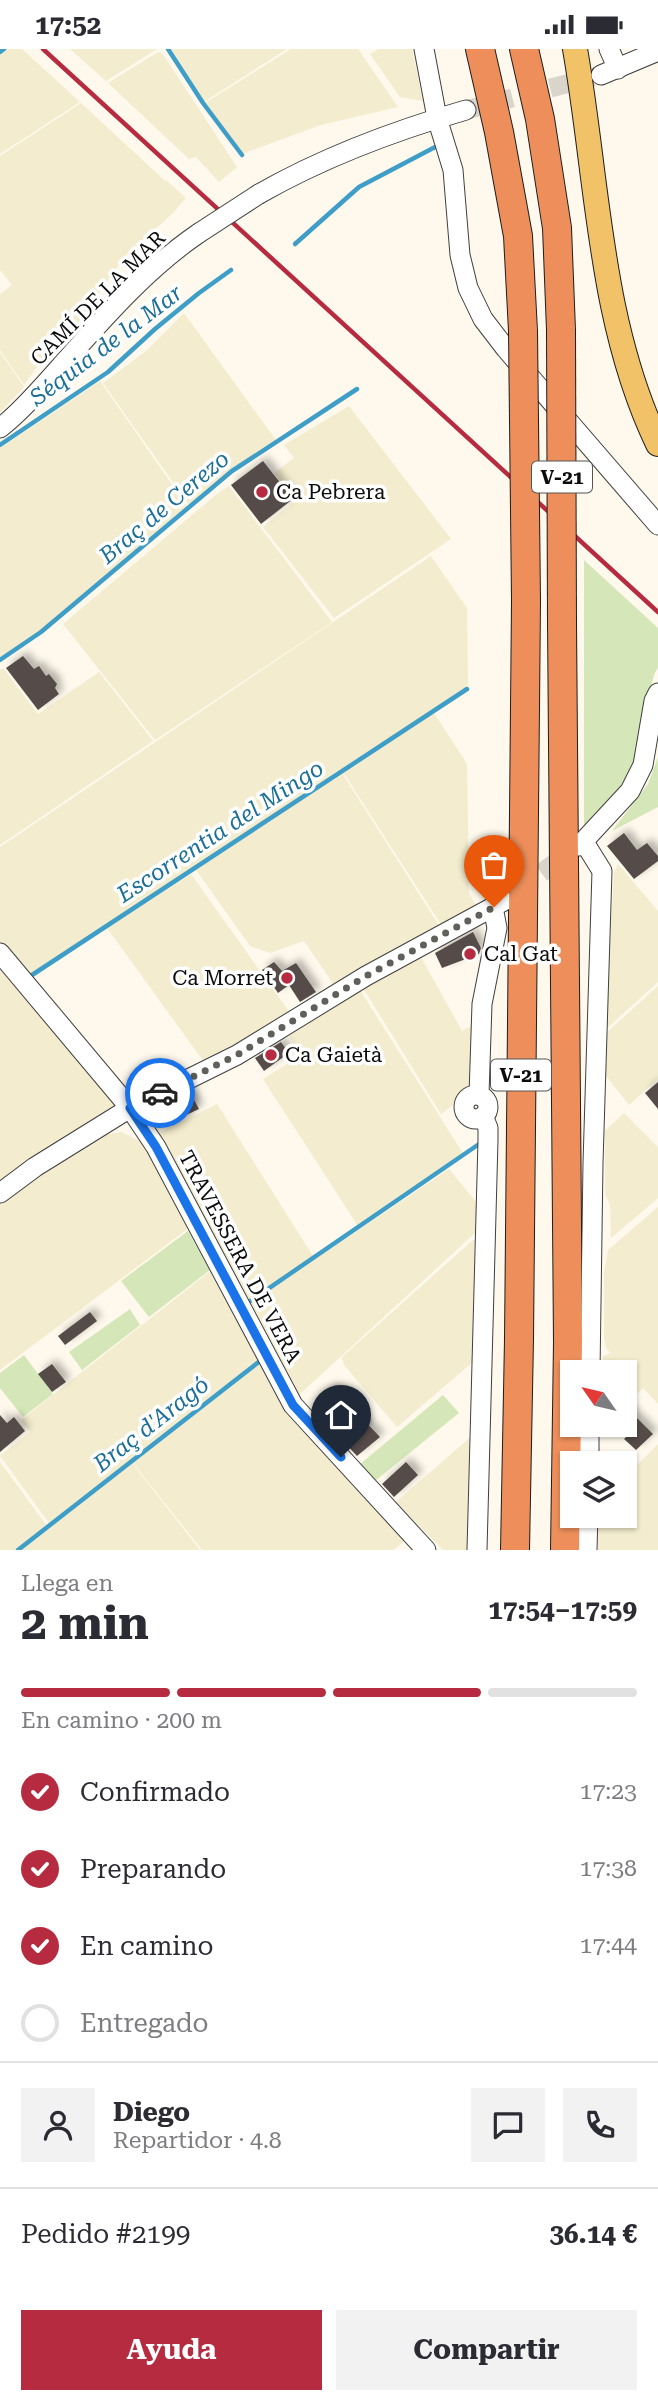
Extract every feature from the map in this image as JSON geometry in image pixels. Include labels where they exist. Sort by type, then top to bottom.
[{"type":"highway","name":"V-21","points":[[480,49],[518,236],[523,331],[526,601],[520,1312],[515,1550]]},
{"type":"highway","name":"V-21","points":[[524,49],[540,119],[557,227],[561,330],[568,1342],[565,1550]]},
{"type":"main road","points":[[575,49],[606,263],[620,337],[643,413],[658,445]]},
{"type":"street","points":[[424,49],[437,118],[453,170],[460,255],[468,288],[483,319],[658,525]]},
{"type":"street","points":[[609,49],[609,72],[658,51]]},
{"type":"street","name":"CAMÍ DE LA MAR","points":[[0,428],[148,272],[199,233],[301,170],[354,146],[466,110]]},
{"type":"street","points":[[590,1360],[602,871],[582,844],[631,792],[643,765],[654,701],[658,693]]},
{"type":"street","points":[[0,1193],[35,1167],[130,1108],[237,1055],[366,976],[499,904],[482,1005],[479,1095],[487,1104],[483,1116],[488,1128],[488,1140],[477,1550]]},
{"type":"street","name":"TRAVESSERA DE VERA","points":[[0,953],[130,1108],[156,1147],[293,1405],[426,1550]]},
{"type":"street","points":[[587,1550],[588,1528]]},
{"type":"shaded area","points":[[7,49],[22,49],[80,102],[0,154],[0,54]]},
{"type":"shaded area","points":[[70,49],[157,49],[106,81]]},
{"type":"shaded area","points":[[171,49],[287,49],[204,102]]},
{"type":"shaded area","points":[[291,49],[358,49],[398,107],[321,125],[242,154],[205,103]]},
{"type":"shaded area","points":[[379,49],[412,49],[423,101],[400,97],[370,54]]},
{"type":"shaded area","points":[[158,52],[162,53],[237,167],[219,182],[196,157],[189,159],[108,83]]},
{"type":"shaded area","points":[[81,103],[163,181],[166,180],[186,198],[125,256],[76,326],[71,320],[24,385],[0,350],[0,294],[12,285],[0,270],[0,156]]},
{"type":"shaded area","points":[[184,313],[276,440],[231,470],[189,505],[103,383],[146,351]]},
{"type":"shaded area","points":[[0,352],[24,387],[0,413]]},
{"type":"shaded area","points":[[100,381],[187,506],[40,631],[0,658],[0,448]]},
{"type":"shaded area","points":[[349,406],[451,539],[334,618],[263,527],[295,501],[274,473],[294,458],[284,445]]},
{"type":"shaded area","points":[[229,486],[332,622],[155,740],[63,624]]},
{"type":"shaded area","points":[[431,556],[467,608],[468,686],[143,900],[141,898],[142,901],[29,975],[0,942],[0,847]]},
{"type":"shaded area","points":[[3,668],[38,714],[99,672],[153,741],[0,845],[0,670]]},
{"type":"shaded area","points":[[434,713],[467,764],[469,893],[477,907],[442,926],[343,772]]},
{"type":"shaded area","points":[[342,773],[440,927],[370,962],[334,985],[304,941],[270,953],[250,946],[196,870]]},
{"type":"shaded area","points":[[618,864],[658,911],[658,982],[604,1031],[614,873]]},
{"type":"shaded area","points":[[191,874],[290,1013],[239,1045],[204,1062],[107,928]]},
{"type":"shaded area","points":[[421,957],[462,1031],[472,1025],[474,1083],[460,1100],[441,1114],[363,988]]},
{"type":"shaded area","points":[[0,965],[117,1103],[0,1180]]},
{"type":"shaded area","points":[[658,986],[658,1079],[629,1105],[603,1072],[605,1034]]},
{"type":"shaded area","points":[[360,990],[464,1155],[358,1226],[263,1079],[301,1055],[289,1036]]},
{"type":"shaded area","points":[[217,1104],[313,1256],[245,1302],[153,1136]]},
{"type":"shaded area","points":[[624,1113],[658,1147],[658,1198],[611,1238],[610,1205],[605,1194],[605,1131]]},
{"type":"shaded area","points":[[121,1132],[140,1141],[149,1152],[190,1227],[0,1370],[0,1202],[28,1180],[102,1135]]},
{"type":"shaded area","points":[[449,1169],[477,1203],[475,1233],[299,1395],[247,1305]]},
{"type":"shaded area","points":[[658,1207],[658,1404],[643,1388],[637,1394],[637,1360],[603,1360],[603,1356],[611,1353],[606,1348],[604,1337],[604,1272],[608,1250]]},
{"type":"shaded area","points":[[476,1240],[474,1361],[397,1427],[344,1365],[342,1357]]},
{"type":"shaded area","points":[[213,1269],[236,1309],[232,1312],[258,1360],[49,1523],[0,1456],[30,1432],[21,1420]]},
{"type":"shaded area","points":[[262,1362],[292,1415],[309,1437],[407,1539],[393,1550],[202,1550],[133,1463]]},
{"type":"shaded area","points":[[473,1435],[470,1550],[443,1550],[396,1502]]},
{"type":"shaded area","points":[[658,1444],[658,1550],[598,1550],[599,1528],[637,1528],[637,1465]]},
{"type":"shaded area","points":[[0,1462],[47,1526],[15,1550],[0,1550]]},
{"type":"shaded area","points":[[132,1463],[200,1550],[20,1550],[49,1529]]},
{"type":"green space","points":[[584,560],[658,628],[658,667],[642,723],[633,773],[584,830]]},
{"type":"green space","points":[[658,757],[658,807],[612,831],[648,784]]},
{"type":"green space","points":[[188,1231],[210,1270],[149,1317],[121,1281]]},
{"type":"green space","points":[[130,1309],[140,1325],[82,1370],[69,1352]]},
{"type":"green space","points":[[24,1355],[53,1394],[23,1417],[0,1388],[0,1373]]},
{"type":"green space","points":[[443,1395],[459,1413],[375,1481],[359,1465]]},
{"type":"building","name":"Ca Pebrera","points":[[263,461],[293,499],[261,524],[231,485]]},
{"type":"building","points":[[23,656],[34,669],[39,666],[46,676],[49,674],[57,684],[55,688],[59,694],[38,710],[6,668]]},
{"type":"building","points":[[624,833],[637,850],[647,843],[658,856],[658,861],[634,879],[607,846]]},
{"type":"building","name":"Cal Gat","points":[[473,932],[481,948],[479,954],[442,968],[435,953]]},
{"type":"building","name":"Ca Morret","points":[[274,962],[282,971],[296,963],[316,992],[300,1002],[289,985],[278,993],[262,970]]},
{"type":"building","name":"Ca Gaietà","points":[[281,1042],[289,1053],[264,1071],[255,1058]]},
{"type":"building","points":[[658,1082],[658,1109],[645,1093]]},
{"type":"building","points":[[190,1092],[199,1109],[158,1128],[148,1113]]},
{"type":"building","points":[[90,1312],[97,1321],[65,1345],[58,1336]]},
{"type":"building","points":[[52,1364],[66,1382],[52,1392],[38,1374]]},
{"type":"building","points":[[333,1388],[380,1437],[357,1456],[325,1420],[333,1412],[321,1398]]},
{"type":"building","points":[[0,1415],[7,1423],[14,1417],[25,1431],[0,1452]]},
{"type":"building","points":[[637,1418],[653,1434],[636,1450],[624,1439],[637,1437]]},
{"type":"building","points":[[406,1462],[418,1475],[394,1497],[382,1484]]},
{"type":"waterway","points":[[0,52],[4,49]]},
{"type":"waterway","points":[[168,49],[203,103],[242,155]]},
{"type":"waterway","name":"Séquia de la Mar","points":[[295,244],[359,187],[439,145]]},
{"type":"waterway","name":"Séquia de la Mar","points":[[0,445],[108,372],[155,329],[231,270]]},
{"type":"waterway","name":"Braç de Cerezo","points":[[0,660],[41,632],[232,471],[357,389]]},
{"type":"waterway","name":"Escorrentia del Mingo","points":[[28,976],[467,689]]},
{"type":"waterway","name":"Braç d'Aragó","points":[[246,1304],[482,1142]]},
{"type":"waterway","name":"Braç d'Aragó","points":[[18,1550],[260,1361],[259,1358]]},
{"type":"tunnel","points":[[466,110],[593,77]]},
{"type":"tunnel","points":[[518,890],[570,852]]},
{"type":"railway","points":[[43,49],[658,612]]},
{"type":"way so far","points":[[160,1093],[237,1055],[366,976],[494,907]]},
{"type":"place","name":"Ca Pebrera","points":[[262,492]]},
{"type":"place","name":"Cal Gat","points":[[470,954]]},
{"type":"place","name":"Ca Morret","points":[[287,978]]},
{"type":"place","name":"Ca Gaietà","points":[[271,1055]]},
{"type":"route","points":[[160,1093],[130,1108],[156,1147],[293,1405],[341,1457]]}]
